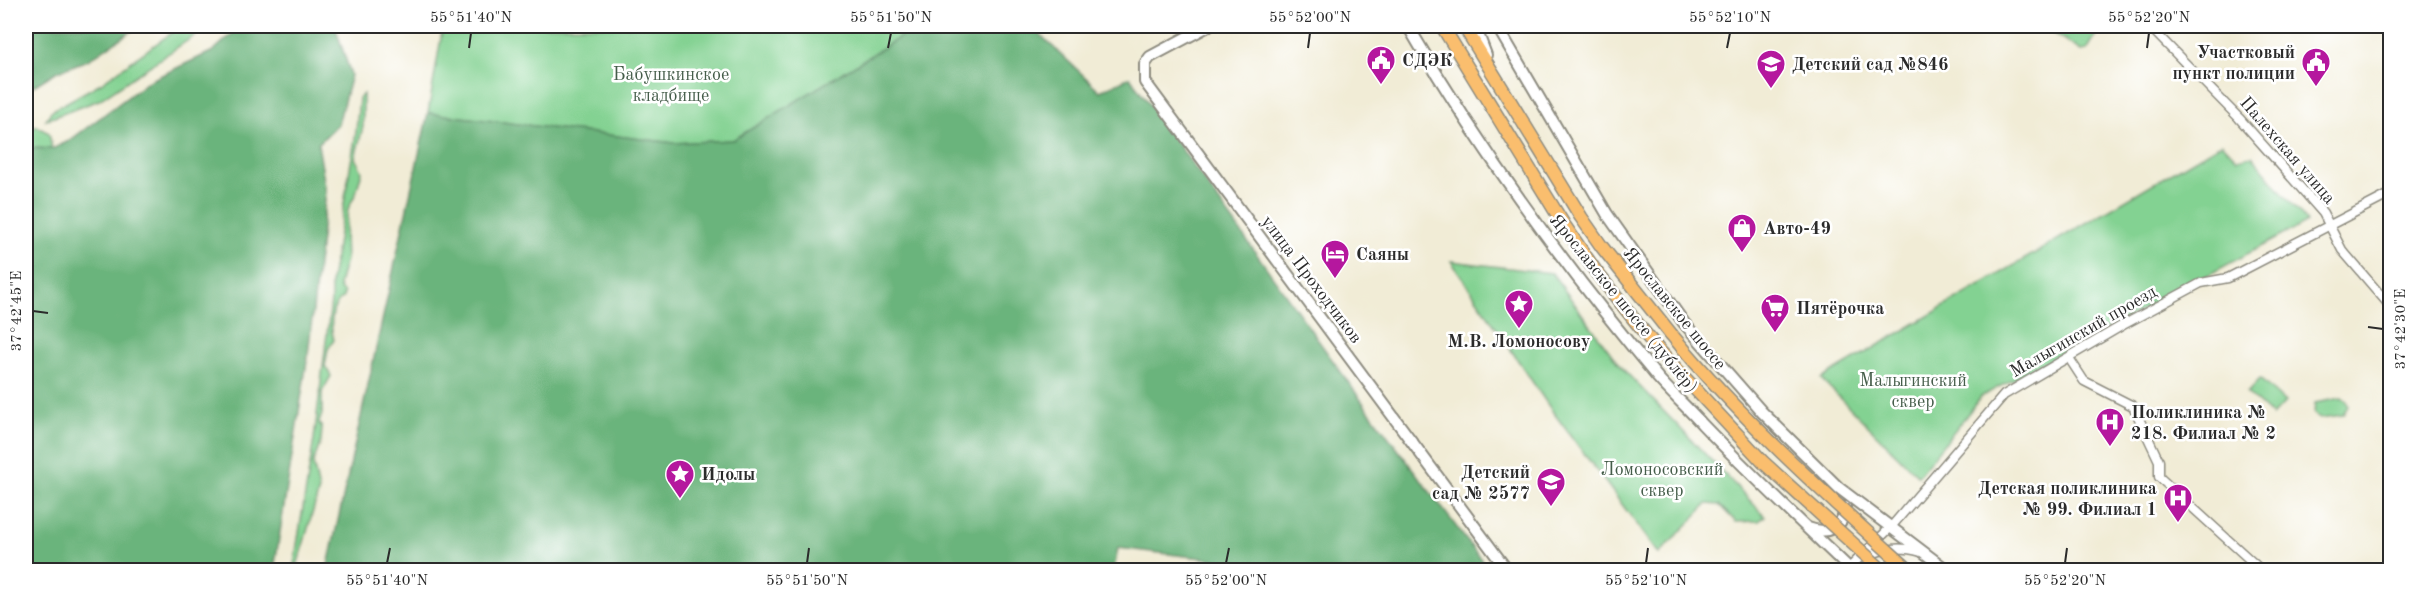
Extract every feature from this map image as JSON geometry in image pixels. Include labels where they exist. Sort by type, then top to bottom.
[{"type":"main road","name":"Ярославское шоссе","points":[[1442,26],[1564,225],[1597,273],[1656,346],[1728,427],[1763,462],[1882,570]]},
{"type":"main road","name":"Ярославское шоссе","points":[[1464,26],[1497,83],[1592,232],[1702,372],[1774,447],[1909,570]]},
{"type":"street","name":"улица Проходчиков","points":[[1208,26],[1150,57],[1145,64],[1145,82],[1507,570]]},
{"type":"street","name":"Ярославское шоссе (дублёр)","points":[[1408,26],[1448,94],[1507,180],[1572,268],[1659,378],[1849,570]]},
{"type":"street","points":[[1475,26],[1497,83]]},
{"type":"street","name":"Ярославское шоссе (дублёр)","points":[[1497,26],[1607,214],[1684,323],[1762,412],[1839,488],[1947,570]]},
{"type":"street","name":"Палехская улица","points":[[2149,26],[2239,118],[2323,213],[2342,250],[2391,306]]},
{"type":"street","name":"Малыгинский проезд","points":[[1849,570],[1891,527],[1997,401],[2123,325],[2201,283],[2228,278],[2391,194]]},
{"type":"street","points":[[2069,358],[2084,381],[2133,406],[2159,461],[2159,477],[2261,570]]},
{"type":"street","points":[[1804,527],[1823,531],[1840,524],[1845,516],[1845,506],[1839,488]]},
{"type":"street","points":[[1858,560],[1882,549],[1892,548],[1904,548],[1929,555]]},
{"type":"green space","points":[[26,26],[139,26],[88,60],[56,72],[26,91]]},
{"type":"green space","points":[[186,26],[209,26],[99,100],[46,120],[51,111],[101,83],[177,29]]},
{"type":"green space","points":[[241,26],[335,26],[351,75],[338,124],[318,144],[326,192],[308,355],[274,570],[26,570],[26,152],[33,148],[52,149],[69,141],[149,81],[213,51]]},
{"type":"green space","name":"Бабушкинское кладбище","points":[[443,26],[914,26],[896,40],[733,140],[674,143],[428,113]]},
{"type":"green space","points":[[914,26],[1031,26],[1100,91],[1130,77],[1366,407],[1489,570],[1249,570],[1244,563],[1118,548],[1114,570],[327,570],[428,113],[674,143],[733,140],[896,40]]},
{"type":"green space","points":[[2043,26],[2095,26],[2098,32],[2087,50],[2081,51]]},
{"type":"green space","points":[[363,94],[363,127],[355,158],[362,171],[356,193],[348,209],[345,236],[346,260],[339,284],[344,293],[333,311],[334,340],[328,349],[325,366],[331,376],[322,392],[322,414],[319,423],[322,428],[321,441],[313,463],[319,490],[296,570],[293,570],[314,439],[331,301],[331,281],[356,132],[359,98]]},
{"type":"green space","points":[[36,126],[49,133],[52,149],[33,148],[26,152],[26,134]]},
{"type":"green space","name":"Малыгинский сквер","points":[[2222,143],[2237,159],[2252,156],[2307,222],[1982,396],[1918,476],[1821,379]]},
{"type":"green space","name":"Ломоносовский сквер","points":[[1451,261],[1552,273],[1620,366],[1765,516],[1759,521],[1736,522],[1719,505],[1707,504],[1659,554],[1550,408]]},
{"type":"green space","points":[[2260,379],[2285,402],[2272,416],[2247,393]]},
{"type":"green space","points":[[2341,398],[2346,400],[2348,406],[2343,415],[2320,418],[2314,414],[2315,403]]},
{"type":"place","name":"СДЭК","points":[[1381,86]]},
{"type":"place","name":"Участковый пункт полиции","points":[[2316,88]]},
{"type":"place","name":"Детский сад №846","points":[[1771,90]]},
{"type":"place","name":"Авто-49","points":[[1742,254]]},
{"type":"place","name":"Саяны","points":[[1335,280]]},
{"type":"place","name":"М.В. Ломоносову","points":[[1519,330]]},
{"type":"place","name":"Пятёрочка","points":[[1775,334]]},
{"type":"place","name":"Поликлиника № 218. Филиал № 2","points":[[2110,448]]},
{"type":"place","name":"Идолы","points":[[680,500]]},
{"type":"place","name":"Детский сад № 2577","points":[[1551,508]]},
{"type":"place","name":"Детская поликлиника № 99. Филиал 1","points":[[2178,524]]}]
